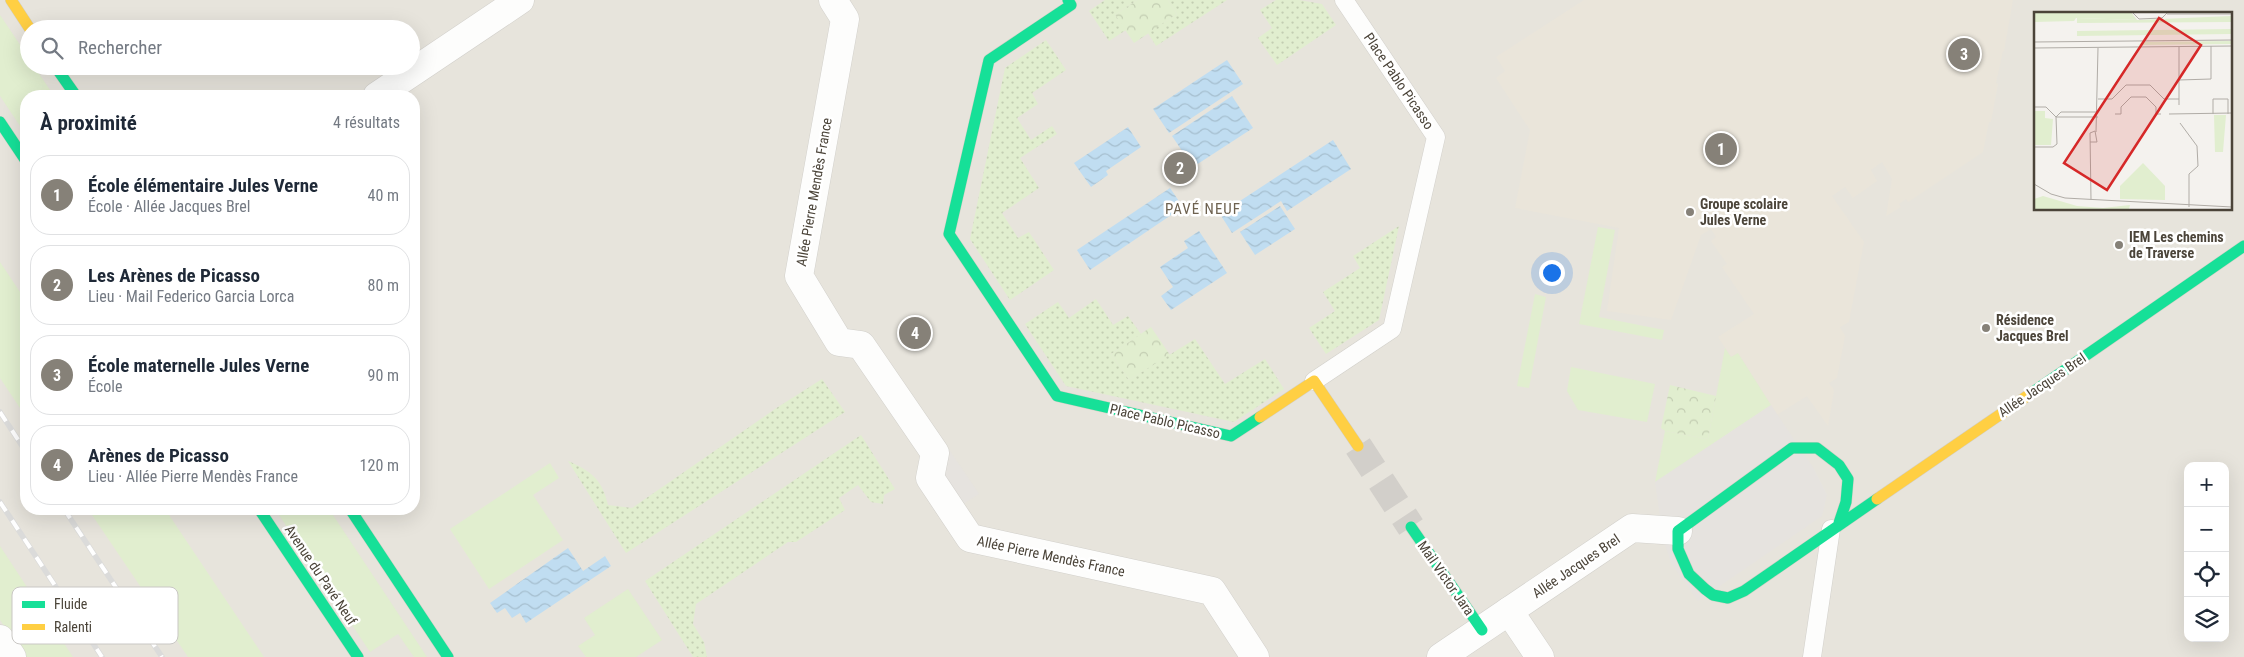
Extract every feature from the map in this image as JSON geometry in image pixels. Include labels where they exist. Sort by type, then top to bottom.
[{"type":"street","points":[[11,0],[24,20]]},
{"type":"street","points":[[420,67],[520,0]]},
{"type":"street","name":"Allée Pierre Mendès France","points":[[833,0],[845,19],[799,276],[839,342],[861,346],[935,453],[930,478],[970,538],[1212,591],[1255,657]]},
{"type":"street","name":"Place Pablo Picasso","points":[[1073,2],[989,60],[949,234],[954,242],[1057,396],[1230,436],[1314,381]]},
{"type":"street","points":[[62,75],[72,90]]},
{"type":"street","points":[[386,90],[408,75]]},
{"type":"street","points":[[0,122],[20,152]]},
{"type":"street","name":"Allée Jacques Brel","points":[[1450,655],[1509,611],[1632,528],[1678,531],[1678,549],[1689,574],[1713,596],[1728,598],[1744,591],[1835,526],[2244,246]]},
{"type":"street","points":[[1314,381],[1358,446]]},
{"type":"street","points":[[1678,531],[1792,448],[1817,448],[1839,465],[1848,479],[1846,502],[1835,526]]},
{"type":"street","name":"Avenue du Pavé Neuf","points":[[263,515],[358,657]]},
{"type":"street","points":[[354,515],[448,657]]},
{"type":"street","name":"Mail Victor Jara","points":[[1411,527],[1482,630]]},
{"type":"street","points":[[1509,611],[1540,657]]},
{"type":"street","points":[[0,639],[12,657]]},
{"type":"lane","name":"Place Pablo Picasso","points":[[1314,381],[1392,329],[1436,137],[1344,0]]},
{"type":"lane","points":[[1812,657],[1835,526]]},
{"type":"shaded area","points":[[0,0],[2244,0],[2244,657],[0,657]]},
{"type":"shaded area","name":"Groupe scolaire Jules Verne","points":[[1584,0],[2013,0],[1996,83],[1998,84],[1991,122],[1989,122],[1983,152],[1908,202],[1906,199],[1899,204],[1901,207],[1886,216],[1892,179],[1882,162],[1871,170],[1877,181],[1853,198],[1845,187],[1832,196],[1864,242],[1849,322],[1840,327],[1845,336],[1837,378],[1829,383],[1834,390],[1828,426],[1807,396],[1777,415],[1738,353],[1731,357],[1718,337],[1754,314],[1722,267],[1727,264],[1711,241],[1716,237],[1711,229],[1701,235],[1671,320],[1607,311],[1619,228],[1515,208],[1530,130],[1496,78],[1505,71],[1496,57]]},
{"type":"shaded area","points":[[1771,405],[1814,469],[1827,495],[1822,516],[1698,601],[1671,563],[1663,538],[1655,482]]},
{"type":"shaded area","points":[[948,448],[979,494],[957,508],[926,462]]},
{"type":"green space","points":[[1105,0],[1137,0],[1115,15],[1126,30],[1109,41],[1089,11]]},
{"type":"green space","points":[[1137,0],[1168,0],[1177,14],[1134,43],[1115,15]]},
{"type":"green space","points":[[1168,0],[1227,0],[1156,46],[1148,33],[1177,14]]},
{"type":"green space","points":[[1276,0],[1299,0],[1322,4],[1336,25],[1277,65],[1258,38],[1272,28],[1260,10]]},
{"type":"green space","points":[[0,15],[20,45],[20,75],[40,75],[50,90],[20,90],[20,126],[0,96]]},
{"type":"green space","points":[[1046,40],[1066,70],[1032,93],[1038,104],[1017,118],[1031,140],[1052,126],[1057,134],[1020,158],[1039,188],[1002,213],[1018,238],[1029,232],[1054,270],[1010,300],[970,239],[1005,68]]},
{"type":"green space","points":[[1399,226],[1379,320],[1326,354],[1309,328],[1335,311],[1323,292],[1360,268],[1353,256]]},
{"type":"green space","points":[[1598,227],[1615,230],[1599,317],[1664,330],[1662,340],[1579,324]]},
{"type":"green space","points":[[0,262],[20,292],[20,408],[0,378]]},
{"type":"green space","points":[[1535,294],[1546,297],[1529,388],[1517,386]]},
{"type":"green space","points":[[1096,299],[1113,325],[1128,316],[1141,334],[1111,354],[1129,380],[1195,339],[1225,384],[1265,359],[1284,389],[1234,422],[1066,386],[1025,324],[1058,302],[1069,318]]},
{"type":"green space","points":[[1151,327],[1170,355],[1129,380],[1111,354]]},
{"type":"green space","points":[[1725,348],[1731,357],[1738,353],[1771,405],[1655,482],[1665,431],[1708,439]]},
{"type":"green space","points":[[1571,367],[1655,384],[1647,422],[1578,410],[1567,391]]},
{"type":"green space","points":[[822,379],[845,412],[626,553],[568,461],[589,472],[599,482],[608,505],[632,508],[778,407]]},
{"type":"green space","points":[[1670,385],[1716,396],[1708,439],[1665,431],[1661,428]]},
{"type":"green space","points":[[861,435],[895,489],[884,495],[883,504],[871,502],[858,485],[839,498],[845,510],[796,542],[788,542],[696,604],[693,624],[704,642],[707,657],[693,657],[645,581]]},
{"type":"green space","points":[[550,463],[559,478],[533,495],[563,540],[489,589],[450,529]]},
{"type":"green space","points":[[92,515],[169,515],[264,657],[188,657],[178,642],[178,587],[141,587]]},
{"type":"green space","points":[[279,515],[333,515],[427,657],[414,657],[398,634],[370,652]]},
{"type":"green space","points":[[0,546],[27,587],[12,587],[12,638],[0,620]]},
{"type":"green space","points":[[628,589],[662,640],[636,657],[586,657],[578,646],[595,635],[584,618]]},
{"type":"green space","points":[[16,644],[64,644],[73,657],[25,657]]},
{"type":"water","points":[[1227,60],[1243,84],[1169,133],[1153,109]]},
{"type":"water","points":[[1232,96],[1253,128],[1193,167],[1172,136]]},
{"type":"water","points":[[1128,127],[1141,147],[1106,171],[1108,175],[1091,187],[1074,163]]},
{"type":"water","points":[[1333,140],[1351,169],[1287,211],[1281,201],[1232,233],[1220,214]]},
{"type":"water","points":[[1170,188],[1183,207],[1090,270],[1077,250]]},
{"type":"water","points":[[1280,206],[1295,229],[1255,255],[1240,232]]},
{"type":"water","points":[[1199,231],[1227,273],[1171,310],[1161,296],[1173,287],[1160,267],[1188,248],[1184,241]]},
{"type":"water","points":[[568,548],[583,571],[605,556],[611,566],[526,623],[520,613],[512,618],[505,608],[497,613],[490,603]]},
{"type":"tunnel","points":[[1358,446],[1411,527]]},
{"type":"railway","points":[[0,412],[20,443]]},
{"type":"railway","points":[[0,502],[56,587]]},
{"type":"railway","points":[[68,515],[116,587]]},
{"type":"railway","points":[[93,644],[102,657]]},
{"type":"railway","points":[[153,644],[162,657]]},
{"type":"traffic: fast","points":[[1068,0],[1071,5],[989,60],[949,234],[1057,396],[1231,436],[1260,417]]},
{"type":"traffic: fast","points":[[61,75],[72,90]]},
{"type":"traffic: fast","points":[[0,122],[20,152]]},
{"type":"traffic: fast","points":[[2033,392],[2244,246]]},
{"type":"traffic: fast","points":[[1839,523],[1846,502],[1848,479],[1839,465],[1817,448],[1792,448],[1678,531],[1678,549],[1689,574],[1713,595],[1728,598],[1744,591],[1877,499]]},
{"type":"traffic: fast","points":[[263,515],[358,657]]},
{"type":"traffic: fast","points":[[354,515],[448,657]]},
{"type":"traffic: fast","points":[[1411,527],[1482,630]]},
{"type":"traffic: slow","points":[[11,0],[24,20]]},
{"type":"traffic: slow","points":[[1260,417],[1314,381],[1358,446]]},
{"type":"traffic: slow","points":[[1877,499],[2033,392]]},
{"type":"place","name":"École maternelle Jules Verne","points":[[1964,54]]},
{"type":"place","name":"École élémentaire Jules Verne","points":[[1721,149]]},
{"type":"place","name":"Les Arènes de Picasso","points":[[1180,168]]},
{"type":"place","name":"Groupe scolaire Jules Verne","points":[[1690,212]]},
{"type":"place","name":"IEM Les chemins de Traverse","points":[[2119,245]]},
{"type":"place","name":"Résidence Jacques Brel","points":[[1986,328]]},
{"type":"place","name":"Arènes de Picasso","points":[[915,333]]},
{"type":"district","name":"PAVÉ NEUF","points":[[1203,209]]}]
